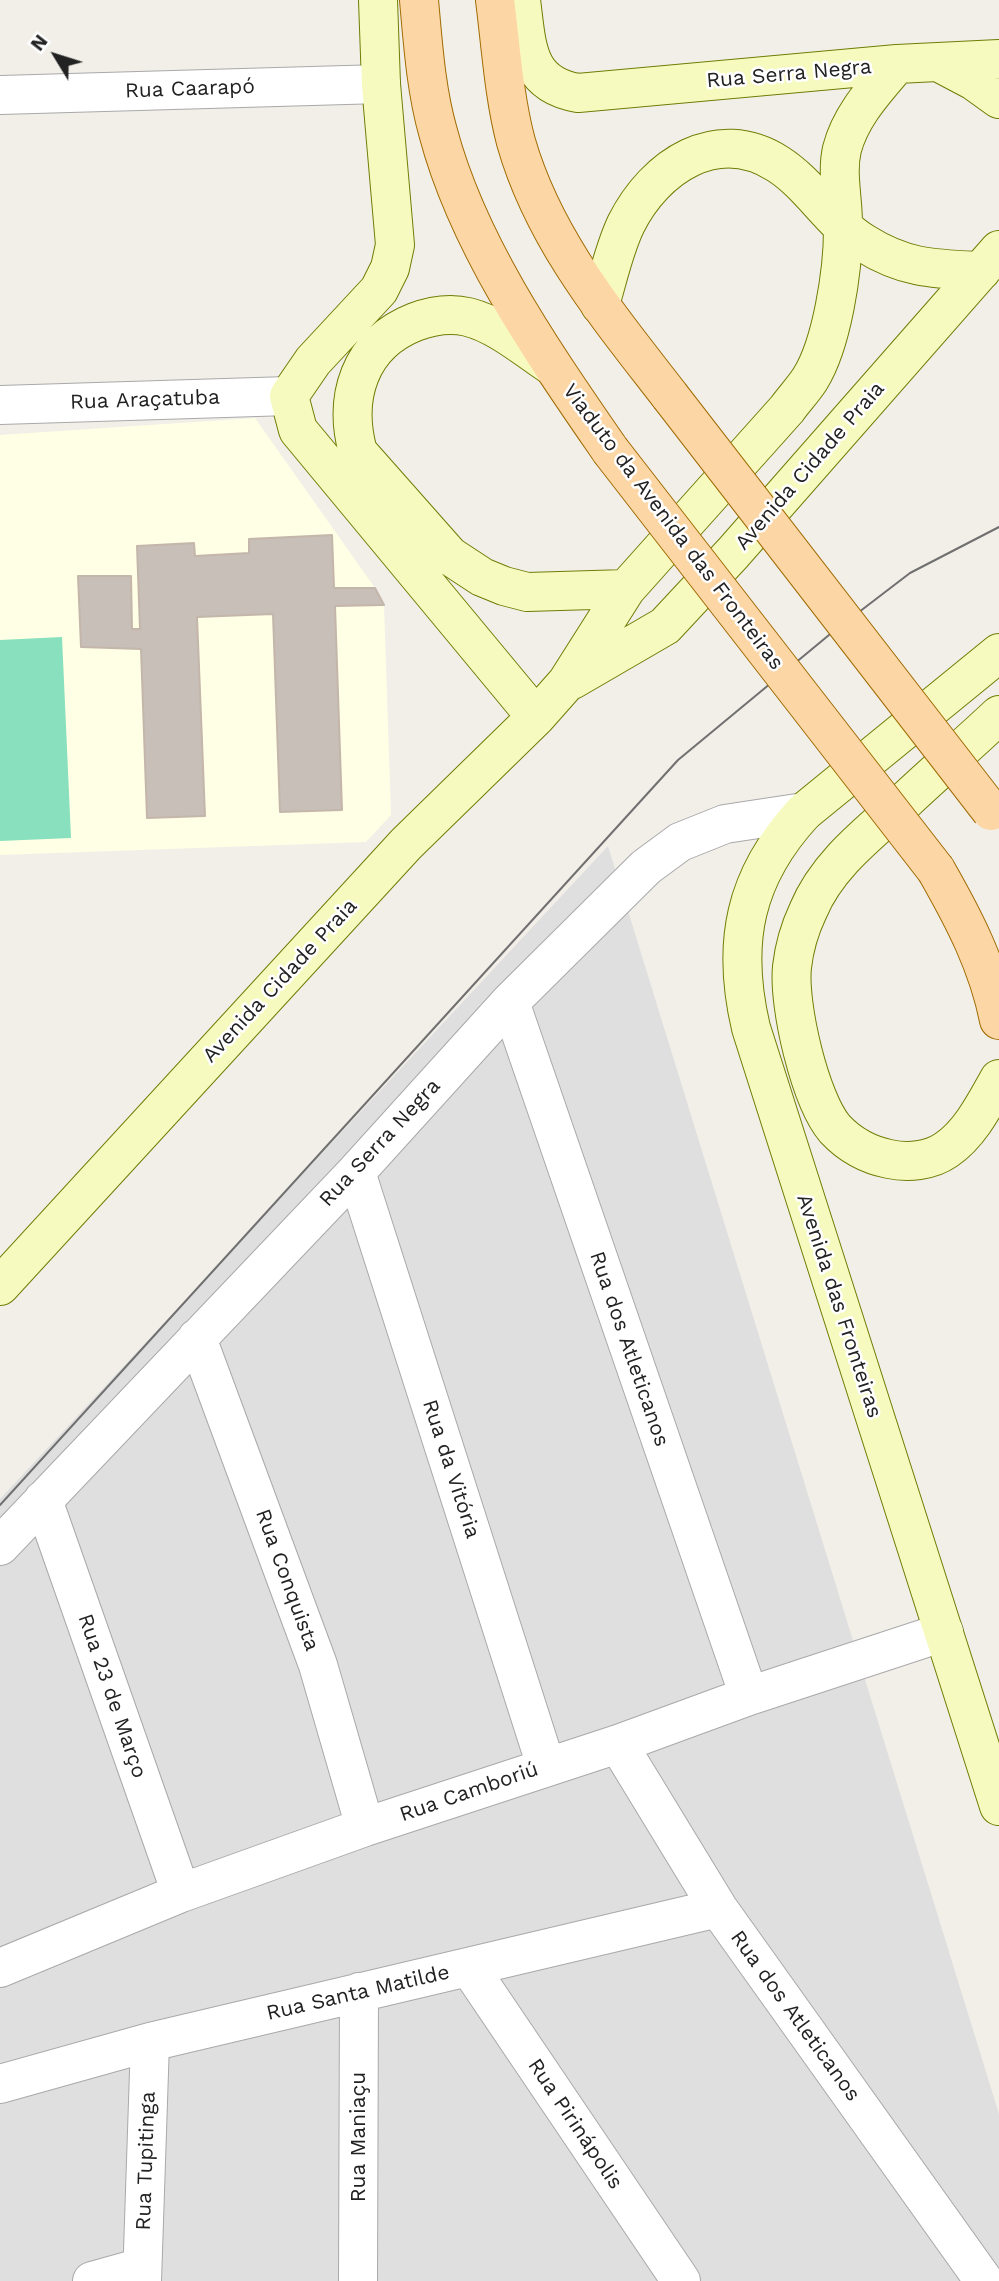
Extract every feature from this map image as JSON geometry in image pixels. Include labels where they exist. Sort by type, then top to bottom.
[{"type":"main road","points":[[378,0],[381,84],[395,245],[390,268],[379,290],[313,361],[289,396],[298,430],[536,717]]},
{"type":"main road","name":"Viaduto da Avenida das Fronteiras","points":[[419,0],[423,44],[438,132],[468,218],[552,366],[610,450],[936,870],[966,921],[981,956],[999,1020]]},
{"type":"main road","points":[[495,0],[516,141],[528,179],[551,230],[600,305],[995,818]]},
{"type":"main road","name":"Rua Serra Negra","points":[[521,0],[529,54],[534,67],[554,86],[578,93],[897,64],[999,59]]},
{"type":"main road","points":[[937,62],[974,81],[999,99]]},
{"type":"main road","name":"Avenida Cidade Praia","points":[[0,1286],[406,844],[536,717],[567,682],[626,589],[787,409],[810,379],[822,354],[829,330],[841,260],[842,147],[859,110],[897,64]]},
{"type":"main road","points":[[600,305],[626,223],[643,197],[676,164],[694,155],[728,148],[759,153],[795,176],[843,228],[864,243],[907,264],[925,268],[990,261]]},
{"type":"main road","name":"Avenida Cidade Praia","points":[[567,682],[665,626],[733,553],[990,261]]},
{"type":"main road","points":[[552,366],[496,329],[468,317],[447,315],[426,318],[407,326],[389,336],[374,351],[355,389],[353,431],[358,452],[450,556],[482,577],[527,592],[626,589]]},
{"type":"main road","name":"Avenida das Fronteiras","points":[[999,653],[804,812],[772,851],[751,901],[741,960],[743,993],[772,1094],[999,1806]]},
{"type":"main road","points":[[999,715],[854,846],[826,879],[808,910],[792,967],[797,1035],[816,1092],[834,1127],[852,1144],[874,1156],[901,1162],[923,1159],[945,1150],[967,1130],[999,1079]]},
{"type":"street","name":"Rua Caarapó","points":[[0,95],[381,84]]},
{"type":"street","name":"Rua Araçatuba","points":[[0,405],[289,396]]},
{"type":"street","name":"Rua Serra Negra","points":[[0,1546],[356,1172],[510,1002],[646,867],[680,842],[725,824],[804,812]]},
{"type":"street","name":"Rua dos Atleticanos","points":[[510,1002],[749,1696]]},
{"type":"street","name":"Rua da Vitória","points":[[356,1172],[546,1766]]},
{"type":"street","name":"Rua Conquista","points":[[197,1338],[318,1665],[365,1827]]},
{"type":"street","name":"Rua 23 de Março","points":[[43,1500],[180,1893]]},
{"type":"street","name":"Rua Camboriú","points":[[0,1968],[180,1893],[365,1827],[944,1632]]},
{"type":"street","name":"Rua dos Atleticanos","points":[[618,1744],[718,1908],[984,2281]]},
{"type":"street","name":"Rua Santa Matilde","points":[[0,2084],[150,2042],[718,1908]]},
{"type":"street","name":"Rua Pirinápolis","points":[[469,1967],[681,2281]]},
{"type":"street","name":"Rua Maniaçu","points":[[358,2281],[359,1993]]},
{"type":"street","name":"Rua Tupitinga","points":[[142,2274],[150,2042]]},
{"type":"street","points":[[92,2281],[142,2274]]},
{"type":"shaded area","points":[[255,418],[375,588],[384,605],[391,815],[366,842],[0,855],[0,435]]},
{"type":"shaded area","points":[[608,846],[999,2114],[999,2281],[0,2281],[0,1499]]},
{"type":"green space","points":[[62,637],[71,838],[0,841],[0,640]]},
{"type":"building","points":[[332,535],[334,588],[375,588],[384,605],[335,606],[342,810],[280,812],[273,614],[197,617],[205,816],[147,818],[141,649],[81,647],[78,576],[131,576],[132,629],[140,629],[137,546],[194,543],[195,556],[249,553],[249,539]]},
{"type":"tram line","points":[[0,1505],[678,760],[829,635],[910,573],[999,527]]}]
